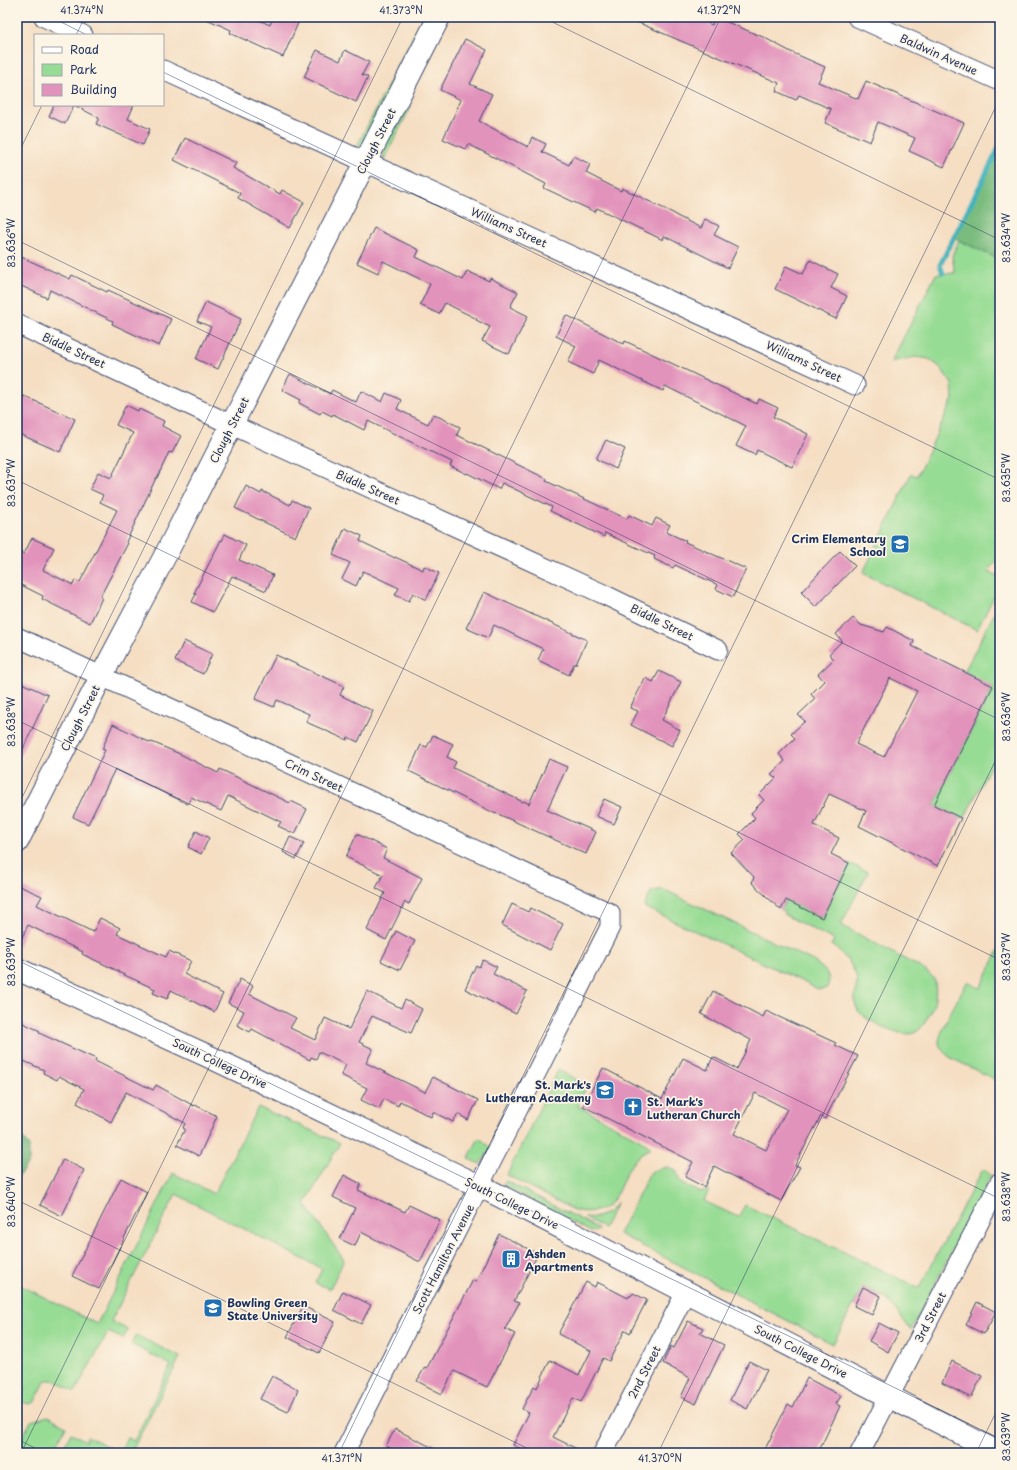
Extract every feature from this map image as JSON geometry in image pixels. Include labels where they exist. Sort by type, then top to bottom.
[{"type":"street","points":[[44,17],[81,34]]},
{"type":"street","name":"Clough Street","points":[[17,842],[440,17]]},
{"type":"street","name":"Baldwin Avenue","points":[[857,17],[1000,81]]},
{"type":"street","name":"Williams Street","points":[[164,70],[365,163],[619,276],[855,385]]},
{"type":"street","name":"Biddle Street","points":[[17,324],[232,425],[578,582],[718,650]]},
{"type":"street","name":"Crim Street","points":[[17,637],[610,913]]},
{"type":"street","name":"Scott Hamilton Avenue","points":[[344,1453],[610,927],[610,913]]},
{"type":"street","name":"South College Drive","points":[[17,969],[210,1057],[479,1186],[581,1237],[999,1453]]},
{"type":"street","name":"3rd Street","points":[[860,1453],[1000,1182]]},
{"type":"street","name":"2nd Street","points":[[602,1453],[686,1292]]},
{"type":"green space","points":[[423,17],[430,17],[367,143],[360,147],[357,146]]},
{"type":"green space","points":[[408,103],[411,106],[384,160],[383,148]]},
{"type":"green space","points":[[1000,146],[1000,260],[954,238]]},
{"type":"green space","points":[[959,240],[1000,260],[1000,558],[987,571],[1000,577],[1000,585],[977,630],[863,573],[911,474],[917,476],[953,399],[952,384],[940,367],[929,359],[915,357],[891,362],[936,274],[955,273],[952,256]]},
{"type":"green space","points":[[994,614],[1000,618],[1000,747],[965,817],[961,818],[934,805],[993,687],[964,672]]},
{"type":"green space","points":[[849,863],[868,872],[841,925],[923,969],[934,978],[936,995],[933,1007],[924,1024],[917,1032],[909,1034],[894,1031],[885,1028],[863,1016],[859,1012],[856,1005],[855,997],[857,982],[852,966],[840,952],[831,945],[834,940],[783,914],[785,911],[781,910],[786,900],[822,918]]},
{"type":"green space","points":[[662,889],[813,961],[824,969],[828,976],[829,980],[826,989],[818,989],[644,907],[651,892]]},
{"type":"green space","points":[[1000,948],[1000,1082],[951,1058],[942,1050],[939,1043],[946,1022],[967,982],[980,988]]},
{"type":"green space","points":[[558,1070],[587,1085],[578,1106],[641,1140],[651,1148],[641,1154],[632,1164],[617,1194],[611,1202],[603,1208],[592,1212],[576,1211],[507,1175]]},
{"type":"green space","points":[[258,1107],[340,1143],[305,1204],[344,1260],[330,1289],[315,1283],[322,1269],[176,1194],[111,1321],[128,1330],[123,1339],[108,1332],[75,1392],[53,1380],[46,1380],[34,1403],[28,1404],[20,1401],[26,1388],[17,1384],[17,1292],[20,1285],[97,1324],[173,1173],[214,1194]]},
{"type":"green space","points":[[17,1131],[29,1146],[29,1162],[17,1179]]},
{"type":"green space","points":[[479,1138],[492,1148],[480,1164],[468,1159]]},
{"type":"green space","points":[[667,1167],[676,1170],[680,1183],[699,1192],[709,1190],[704,1201],[738,1217],[745,1205],[919,1288],[983,1169],[991,1175],[911,1330],[887,1299],[863,1287],[833,1344],[619,1234],[649,1175],[655,1170]]},
{"type":"green space","points":[[506,1181],[599,1229],[591,1232],[503,1185]]},
{"type":"green space","points":[[617,1203],[604,1228],[585,1218],[600,1216],[611,1210]]},
{"type":"green space","points":[[136,1335],[180,1357],[131,1453],[61,1453],[71,1433],[86,1441],[87,1436],[120,1452],[127,1437],[134,1441],[171,1365],[131,1344]]},
{"type":"green space","points":[[48,1416],[66,1426],[53,1453],[17,1453],[17,1448],[31,1421]]},
{"type":"building","points":[[202,17],[252,17],[270,25],[273,17],[289,17],[299,21],[283,57],[230,33],[231,30]]},
{"type":"building","points":[[625,17],[693,17],[712,25],[715,17],[763,37],[791,52],[825,67],[818,82],[858,99],[866,81],[964,123],[944,167],[909,151],[915,138],[878,122],[870,142],[825,123],[831,109],[799,95],[796,100],[776,91],[779,83]]},
{"type":"building","points":[[465,39],[487,50],[470,84],[492,94],[479,121],[528,147],[532,137],[546,144],[542,152],[569,165],[573,156],[590,164],[586,173],[621,191],[622,188],[701,228],[705,219],[719,226],[714,235],[738,247],[728,268],[664,236],[663,240],[597,208],[595,212],[544,188],[546,184],[468,144],[465,149],[443,139],[461,100],[440,90]]},
{"type":"building","points":[[317,50],[340,61],[345,50],[369,62],[362,75],[368,77],[356,102],[304,77]]},
{"type":"building","points":[[54,106],[74,106],[65,124],[49,116]]},
{"type":"building","points":[[76,106],[134,106],[128,119],[150,129],[143,145],[96,124],[99,118]]},
{"type":"building","points":[[185,138],[236,163],[233,168],[280,194],[282,190],[304,202],[290,228],[238,198],[240,193],[174,160]]},
{"type":"building","points":[[374,228],[419,250],[416,257],[463,280],[467,271],[489,281],[490,278],[518,292],[510,307],[528,316],[509,354],[482,341],[490,327],[476,320],[477,319],[445,303],[439,314],[420,305],[430,284],[383,261],[378,273],[357,263]]},
{"type":"building","points":[[17,255],[70,279],[72,275],[107,292],[108,290],[171,319],[159,346],[112,324],[113,321],[50,290],[47,298],[17,284]]},
{"type":"building","points":[[810,260],[838,274],[831,288],[847,296],[836,319],[775,289],[786,266],[803,274]]},
{"type":"building","points":[[206,302],[241,319],[218,369],[196,359],[211,327],[197,321]]},
{"type":"building","points":[[566,315],[624,344],[625,341],[757,404],[759,399],[778,408],[773,417],[808,434],[792,467],[757,450],[755,455],[736,446],[746,426],[665,386],[663,391],[599,360],[593,374],[568,362],[576,346],[556,336]]},
{"type":"building","points":[[290,374],[330,394],[332,390],[356,402],[361,391],[382,402],[386,393],[401,400],[397,409],[428,424],[433,414],[460,427],[457,435],[547,479],[546,481],[627,519],[629,515],[652,526],[656,518],[670,525],[666,532],[746,569],[733,597],[716,589],[718,585],[675,565],[673,568],[654,559],[655,556],[605,533],[604,537],[550,511],[552,507],[502,483],[499,489],[450,466],[452,462],[368,421],[364,430],[333,414],[332,416],[322,411],[320,414],[299,403],[301,400],[282,390]]},
{"type":"building","points":[[17,393],[75,419],[60,452],[17,433]]},
{"type":"building","points":[[126,405],[138,411],[139,409],[164,421],[162,426],[181,436],[172,453],[169,452],[156,478],[126,542],[128,543],[100,597],[102,598],[90,623],[42,599],[43,596],[17,583],[17,550],[24,554],[32,538],[54,548],[43,570],[73,585],[75,580],[80,582],[117,510],[100,502],[103,495],[90,489],[98,472],[111,478],[133,433],[116,425]]},
{"type":"building","points":[[606,440],[625,449],[616,469],[596,459]]},
{"type":"building","points":[[246,486],[261,494],[262,491],[290,505],[292,500],[309,508],[295,537],[235,508]]},
{"type":"building","points":[[345,528],[362,536],[360,541],[395,558],[423,570],[424,566],[439,573],[426,600],[413,593],[409,601],[395,595],[399,588],[363,571],[356,586],[342,579],[350,563],[333,555]]},
{"type":"building","points":[[225,534],[246,545],[239,560],[273,575],[266,591],[232,576],[213,612],[192,602],[196,594],[194,593]]},
{"type":"building","points":[[840,551],[855,566],[816,607],[801,592]]},
{"type":"building","points":[[484,592],[587,640],[569,675],[538,660],[543,649],[494,625],[488,638],[466,628]]},
{"type":"building","points":[[853,618],[861,625],[884,632],[887,627],[914,641],[912,646],[993,686],[934,805],[961,818],[938,866],[859,826],[866,811],[829,794],[814,825],[839,838],[831,854],[849,863],[822,918],[786,900],[781,910],[752,883],[754,877],[731,853],[745,840],[739,834],[755,818],[751,813],[764,800],[759,795],[776,778],[771,774],[785,761],[779,754],[795,738],[791,734],[805,721],[798,715],[815,699],[811,694],[824,681],[818,674],[834,659],[829,654],[842,641],[836,634]],"holes":[[[890,678],[917,691],[884,757],[856,744]]]},
{"type":"building","points":[[184,641],[212,654],[203,674],[175,661]]},
{"type":"building","points":[[276,655],[344,686],[340,695],[373,711],[358,742],[348,737],[347,740],[306,722],[309,714],[277,700],[274,707],[255,699]]},
{"type":"building","points":[[659,671],[681,682],[662,720],[680,730],[672,746],[631,725],[638,711],[630,708],[645,678],[653,682]]},
{"type":"building","points":[[17,681],[48,695],[17,762]]},
{"type":"building","points":[[113,724],[218,773],[220,769],[290,803],[291,801],[307,809],[295,834],[278,826],[281,822],[228,796],[221,811],[191,797],[188,804],[115,769],[88,824],[73,817],[105,750],[102,749]]},
{"type":"building","points":[[433,735],[453,744],[447,757],[456,762],[453,768],[529,804],[549,759],[567,767],[547,810],[596,832],[586,854],[496,814],[409,771],[421,745],[427,747]]},
{"type":"building","points":[[604,799],[622,807],[614,824],[596,816]]},
{"type":"building","points":[[196,831],[209,838],[201,854],[188,847]]},
{"type":"building","points":[[357,834],[387,849],[383,858],[422,878],[409,904],[405,902],[386,940],[367,930],[385,893],[376,888],[383,875],[346,857]]},
{"type":"building","points":[[290,837],[304,843],[296,859],[283,852]]},
{"type":"building","points":[[17,885],[42,896],[37,905],[93,932],[100,918],[120,928],[117,934],[166,957],[169,951],[191,961],[184,974],[223,994],[214,1012],[171,990],[167,999],[153,993],[155,989],[82,954],[83,952],[28,925],[17,948]]},
{"type":"building","points":[[512,904],[528,912],[530,908],[563,924],[550,950],[502,925]]},
{"type":"building","points":[[396,931],[415,941],[400,970],[381,961]]},
{"type":"building","points":[[483,960],[497,967],[493,974],[527,991],[516,1014],[465,989],[476,965],[479,967]]},
{"type":"building","points":[[240,979],[253,986],[249,994],[296,1018],[290,1028],[315,1040],[325,1018],[349,1029],[367,991],[401,1008],[405,1000],[422,1009],[411,1033],[372,1016],[359,1042],[373,1049],[366,1063],[425,1092],[433,1077],[478,1100],[468,1120],[458,1114],[453,1122],[433,1112],[431,1117],[400,1101],[398,1106],[384,1099],[379,1109],[361,1100],[367,1088],[341,1075],[346,1065],[319,1052],[316,1059],[311,1057],[310,1060],[252,1029],[250,1032],[237,1025],[244,1011],[228,1003]]},
{"type":"building","name":"St. Mark's Lutheran Church","points":[[713,991],[763,1017],[766,1011],[836,1043],[835,1045],[858,1056],[825,1119],[821,1116],[795,1165],[800,1167],[781,1201],[714,1166],[704,1187],[685,1177],[693,1162],[583,1106],[603,1068],[662,1099],[683,1058],[707,1070],[713,1057],[737,1069],[751,1040],[701,1014]],"holes":[[[755,1093],[787,1109],[766,1150],[734,1134]]]},
{"type":"building","points":[[21,1022],[40,1031],[39,1033],[96,1059],[95,1061],[153,1090],[156,1085],[194,1106],[195,1105],[217,1116],[199,1156],[177,1145],[185,1129],[183,1128],[185,1123],[126,1092],[111,1122],[77,1103],[84,1089],[59,1076],[57,1080],[43,1073],[44,1070],[17,1058],[17,1031]]},
{"type":"building","points":[[63,1159],[84,1170],[62,1216],[40,1205]]},
{"type":"building","points":[[344,1175],[361,1184],[358,1190],[405,1212],[409,1205],[440,1220],[420,1262],[361,1232],[355,1246],[340,1239],[355,1208],[333,1197]]},
{"type":"building","points":[[121,1178],[147,1192],[99,1289],[72,1276]]},
{"type":"building","points":[[499,1234],[538,1254],[514,1301],[519,1303],[505,1329],[515,1334],[487,1387],[454,1371],[442,1394],[417,1381],[425,1367],[427,1368],[473,1280],[476,1281]]},
{"type":"building","points":[[586,1282],[595,1287],[597,1282],[628,1298],[633,1293],[647,1300],[630,1333],[625,1330],[609,1361],[603,1358],[581,1402],[573,1398],[553,1437],[585,1453],[529,1453],[513,1445],[529,1413],[522,1409],[534,1386],[537,1388],[550,1360],[579,1375],[591,1351],[558,1334]]},
{"type":"building","points":[[863,1287],[881,1296],[872,1315],[854,1306]]},
{"type":"building","points":[[343,1291],[371,1305],[361,1324],[334,1310]]},
{"type":"building","points":[[977,1302],[996,1312],[984,1334],[966,1325]]},
{"type":"building","points":[[303,1306],[335,1322],[319,1353],[287,1337]]},
{"type":"building","points":[[688,1321],[703,1328],[700,1333],[724,1345],[696,1404],[681,1397],[690,1378],[663,1363],[671,1346],[674,1348]]},
{"type":"building","points":[[879,1323],[898,1333],[888,1352],[869,1341]]},
{"type":"building","points":[[749,1361],[767,1370],[747,1409],[730,1400]]},
{"type":"building","points":[[952,1361],[982,1376],[971,1398],[942,1383]]},
{"type":"building","points":[[272,1376],[298,1390],[288,1412],[260,1399]]},
{"type":"building","points":[[807,1378],[841,1396],[836,1404],[840,1406],[818,1453],[763,1453],[788,1404],[793,1407]]},
{"type":"building","points":[[395,1429],[443,1453],[399,1453],[386,1446]]},
{"type":"waterway","points":[[943,273],[940,265],[1000,146]]},
{"type":"place","name":"Crim Elementary School","points":[[900,544]]},
{"type":"place","name":"St. Mark's Lutheran Academy","points":[[605,1090]]},
{"type":"place","name":"St. Mark's Lutheran Church","points":[[633,1107]]},
{"type":"place","name":"Ashden Apartments","points":[[511,1259]]},
{"type":"place","name":"Bowling Green State University","points":[[213,1308]]}]
